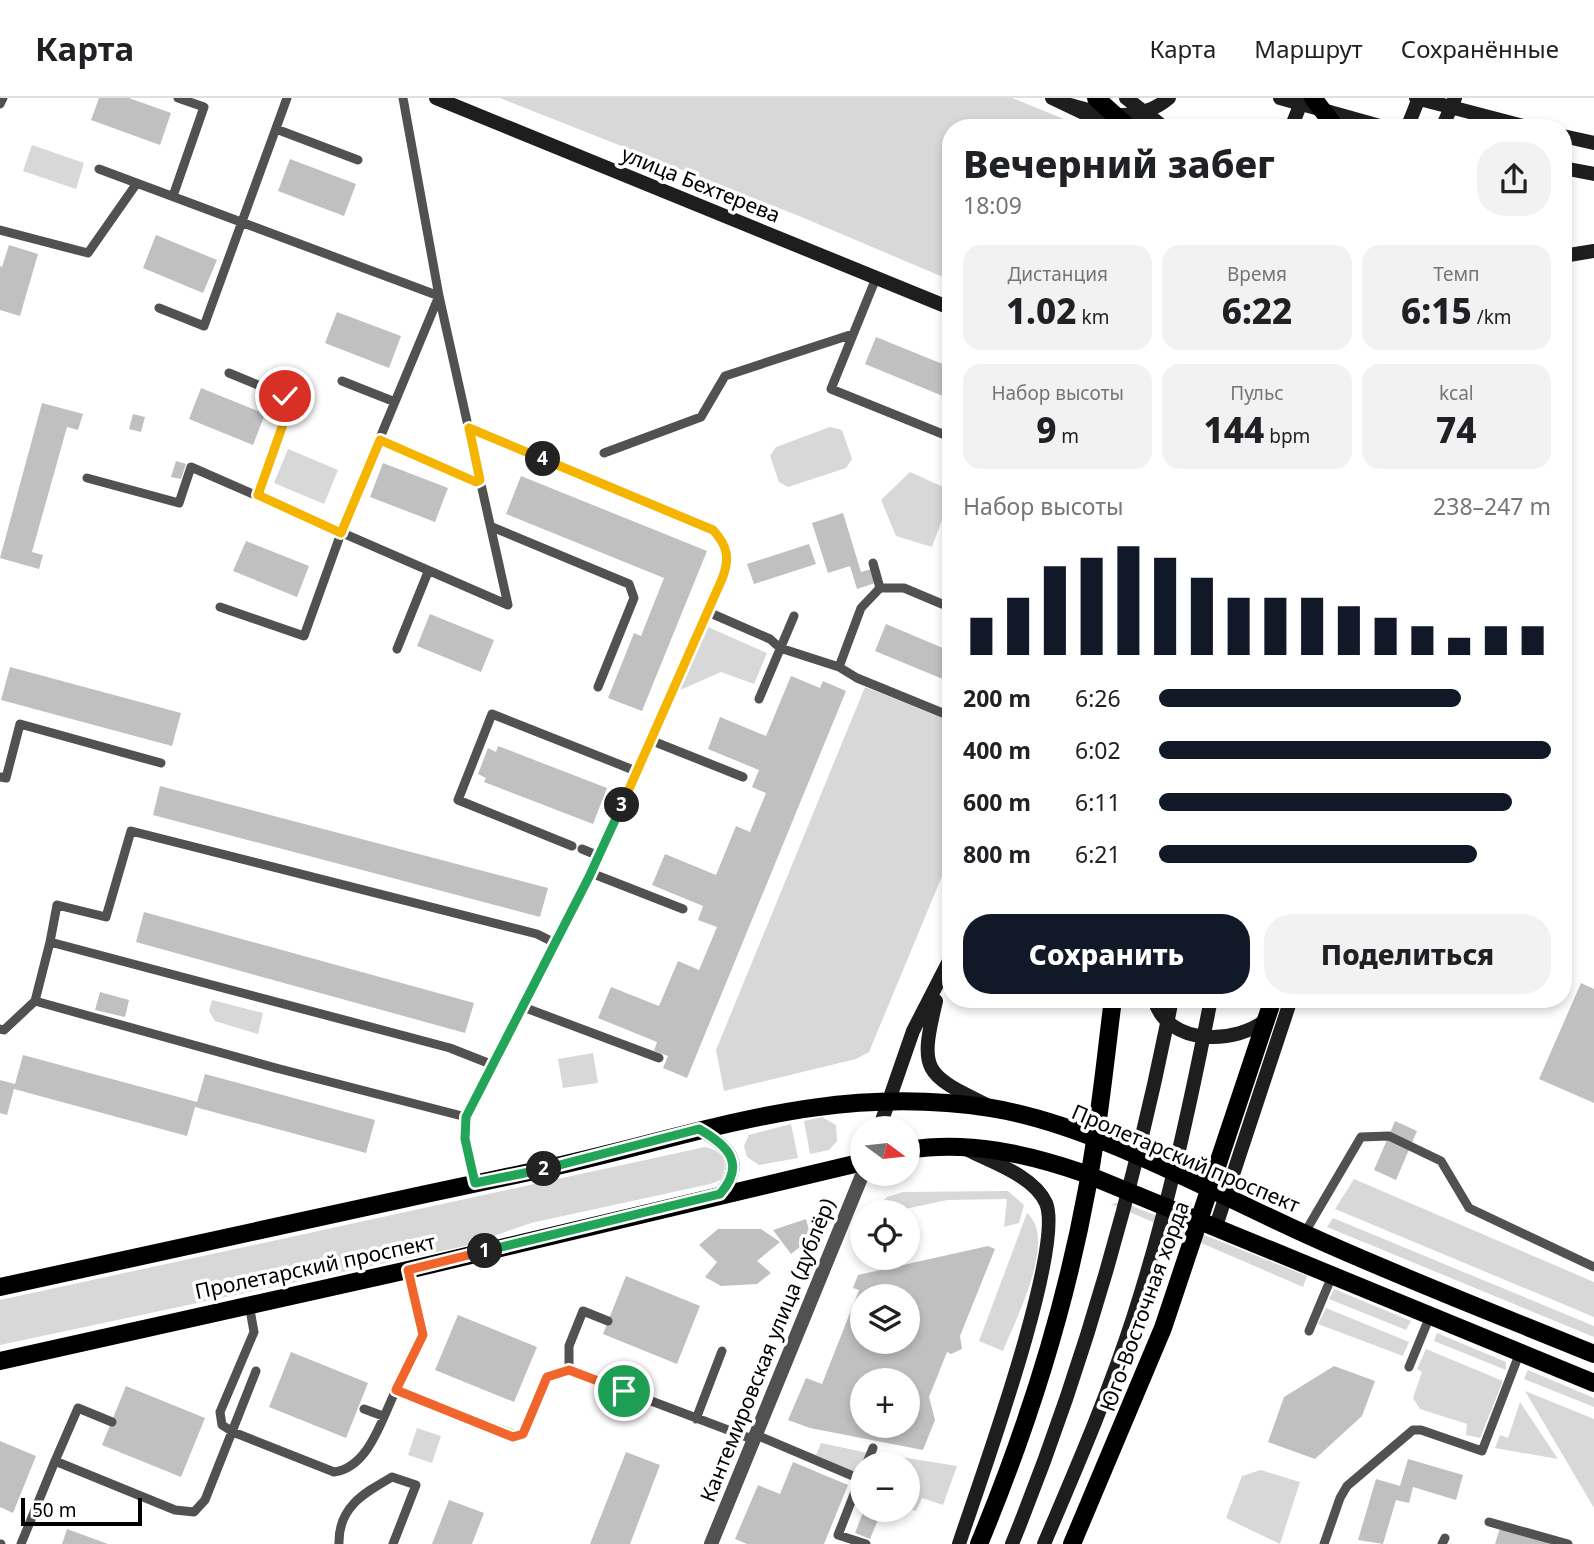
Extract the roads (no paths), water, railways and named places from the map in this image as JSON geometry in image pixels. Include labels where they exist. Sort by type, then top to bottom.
[{"type":"main road","name":"улица Бехтерева","points":[[436,98],[942,305]]},
{"type":"main road","points":[[1052,98],[1097,119]]},
{"type":"main road","points":[[1096,98],[1119,119]]},
{"type":"main road","points":[[1126,98],[1153,119]]},
{"type":"main road","points":[[1070,105],[1104,114],[1135,116],[1155,110],[1168,98]]},
{"type":"main road","points":[[1280,98],[1355,119]]},
{"type":"main road","points":[[1295,119],[1303,98]]},
{"type":"main road","points":[[1313,98],[1329,119]]},
{"type":"main road","points":[[1410,119],[1418,98],[1497,119]]},
{"type":"main road","points":[[1446,119],[1455,98]]},
{"type":"main road","points":[[1572,138],[1594,143]]},
{"type":"main road","points":[[1572,170],[1594,174]]},
{"type":"main road","points":[[1572,255],[1594,251]]},
{"type":"main road","points":[[883,1116],[914,1031],[942,978]]},
{"type":"main road","points":[[940,983],[928,1038],[930,1066],[943,1083],[993,1109]]},
{"type":"main road","points":[[979,1544],[996,1502],[1054,1325],[1087,1189],[1112,1008]]},
{"type":"main road","points":[[1160,1008],[1167,1020],[1179,1030],[1198,1036],[1214,1037],[1239,1033],[1262,1023],[1276,1008]]},
{"type":"main road","points":[[1012,1544],[1042,1471],[1092,1328],[1125,1212],[1170,1008]]},
{"type":"main road","points":[[1044,1544],[1084,1453],[1133,1317],[1181,1142],[1209,1008]]},
{"type":"main road","name":"Юго-Восточная хорда","points":[[1072,1544],[1163,1328],[1270,1008]]},
{"type":"main road","points":[[1216,1226],[1288,1008]]},
{"type":"main road","name":"Пролетарский проспект","points":[[1,1284],[475,1183],[793,1108],[889,1099],[993,1109],[1117,1148],[1304,1234],[1594,1354]]},
{"type":"main road","points":[[920,1149],[963,1147],[1007,1152],[1069,1168],[1594,1383]]},
{"type":"main road","points":[[959,1544],[1023,1344],[1045,1265],[1050,1225],[1047,1205],[1032,1185],[963,1147]]},
{"type":"main road","name":"Пролетарский проспект","points":[[0,1361],[408,1270],[850,1165]]},
{"type":"street","points":[[699,1129],[723,1144],[732,1161],[731,1179],[720,1194]]},
{"type":"street","name":"Кантемировская улица (дублёр)","points":[[711,1544],[752,1437],[858,1186]]},
{"type":"lane","points":[[0,104],[3,98]]},
{"type":"lane","points":[[173,196],[204,107],[178,98]]},
{"type":"lane","points":[[159,308],[204,326],[287,98]]},
{"type":"lane","points":[[87,478],[179,503],[191,467],[508,605],[510,601],[439,296],[403,98]]},
{"type":"lane","points":[[276,129],[358,160]]},
{"type":"lane","points":[[99,169],[439,296]]},
{"type":"lane","points":[[0,230],[88,253],[137,183]]},
{"type":"lane","points":[[876,278],[831,389],[942,434]]},
{"type":"lane","points":[[220,607],[304,636],[341,533],[439,296]]},
{"type":"lane","points":[[604,453],[701,418],[724,376],[853,334]]},
{"type":"lane","points":[[229,373],[292,399],[258,495]]},
{"type":"lane","points":[[342,380],[395,402]]},
{"type":"lane","points":[[469,428],[713,530],[727,550],[728,564],[591,873],[466,1117],[465,1139],[475,1183]]},
{"type":"lane","points":[[380,440],[476,482],[480,480]]},
{"type":"lane","points":[[492,527],[629,584],[634,598],[598,687]]},
{"type":"lane","points":[[873,563],[880,588]]},
{"type":"lane","points":[[397,649],[428,572]]},
{"type":"lane","points":[[839,667],[861,608],[880,588],[904,588],[942,604]]},
{"type":"lane","points":[[708,612],[770,639],[780,648],[839,667],[857,678],[942,713]]},
{"type":"lane","points":[[759,699],[794,616]]},
{"type":"lane","points":[[572,846],[458,800],[492,713],[636,771]]},
{"type":"lane","points":[[0,777],[6,778],[20,724],[161,763]]},
{"type":"lane","points":[[650,740],[743,777]]},
{"type":"lane","points":[[0,1029],[4,1030],[35,1001],[57,905],[106,917],[131,831],[517,928],[555,943]]},
{"type":"lane","points":[[582,849],[599,856]]},
{"type":"lane","points":[[591,873],[684,909]]},
{"type":"lane","points":[[50,942],[450,1048],[493,1065]]},
{"type":"lane","points":[[35,1001],[276,1069],[466,1117]]},
{"type":"lane","points":[[523,1007],[659,1058]]},
{"type":"lane","points":[[1304,1234],[1361,1138],[1389,1136],[1441,1161],[1469,1208],[1594,1267]]},
{"type":"lane","points":[[249,1304],[254,1332],[220,1412],[222,1425],[233,1432],[334,1472],[343,1471],[359,1461],[423,1335],[408,1270]]},
{"type":"lane","points":[[1309,1331],[1332,1276]]},
{"type":"lane","points":[[569,1370],[569,1346],[583,1311],[608,1321]]},
{"type":"lane","points":[[1409,1367],[1430,1316]]},
{"type":"lane","points":[[696,1419],[722,1352]]},
{"type":"lane","points":[[1324,1544],[1339,1498],[1347,1486],[1413,1430],[1421,1430],[1482,1451],[1520,1352]]},
{"type":"lane","points":[[396,1390],[513,1437],[523,1434],[547,1377],[569,1370],[696,1419],[850,1472]]},
{"type":"lane","points":[[55,1461],[188,1513],[200,1507],[205,1500],[256,1371]]},
{"type":"lane","points":[[531,1385],[541,1390]]},
{"type":"lane","points":[[21,1544],[78,1408],[112,1422]]},
{"type":"lane","points":[[364,1409],[383,1416]]},
{"type":"lane","points":[[871,1452],[873,1447]]},
{"type":"lane","points":[[339,1544],[338,1533],[354,1499],[396,1477],[416,1485],[393,1544]]},
{"type":"lane","points":[[850,1504],[836,1539],[866,1544]]},
{"type":"lane","points":[[1489,1522],[1568,1544]]}]
